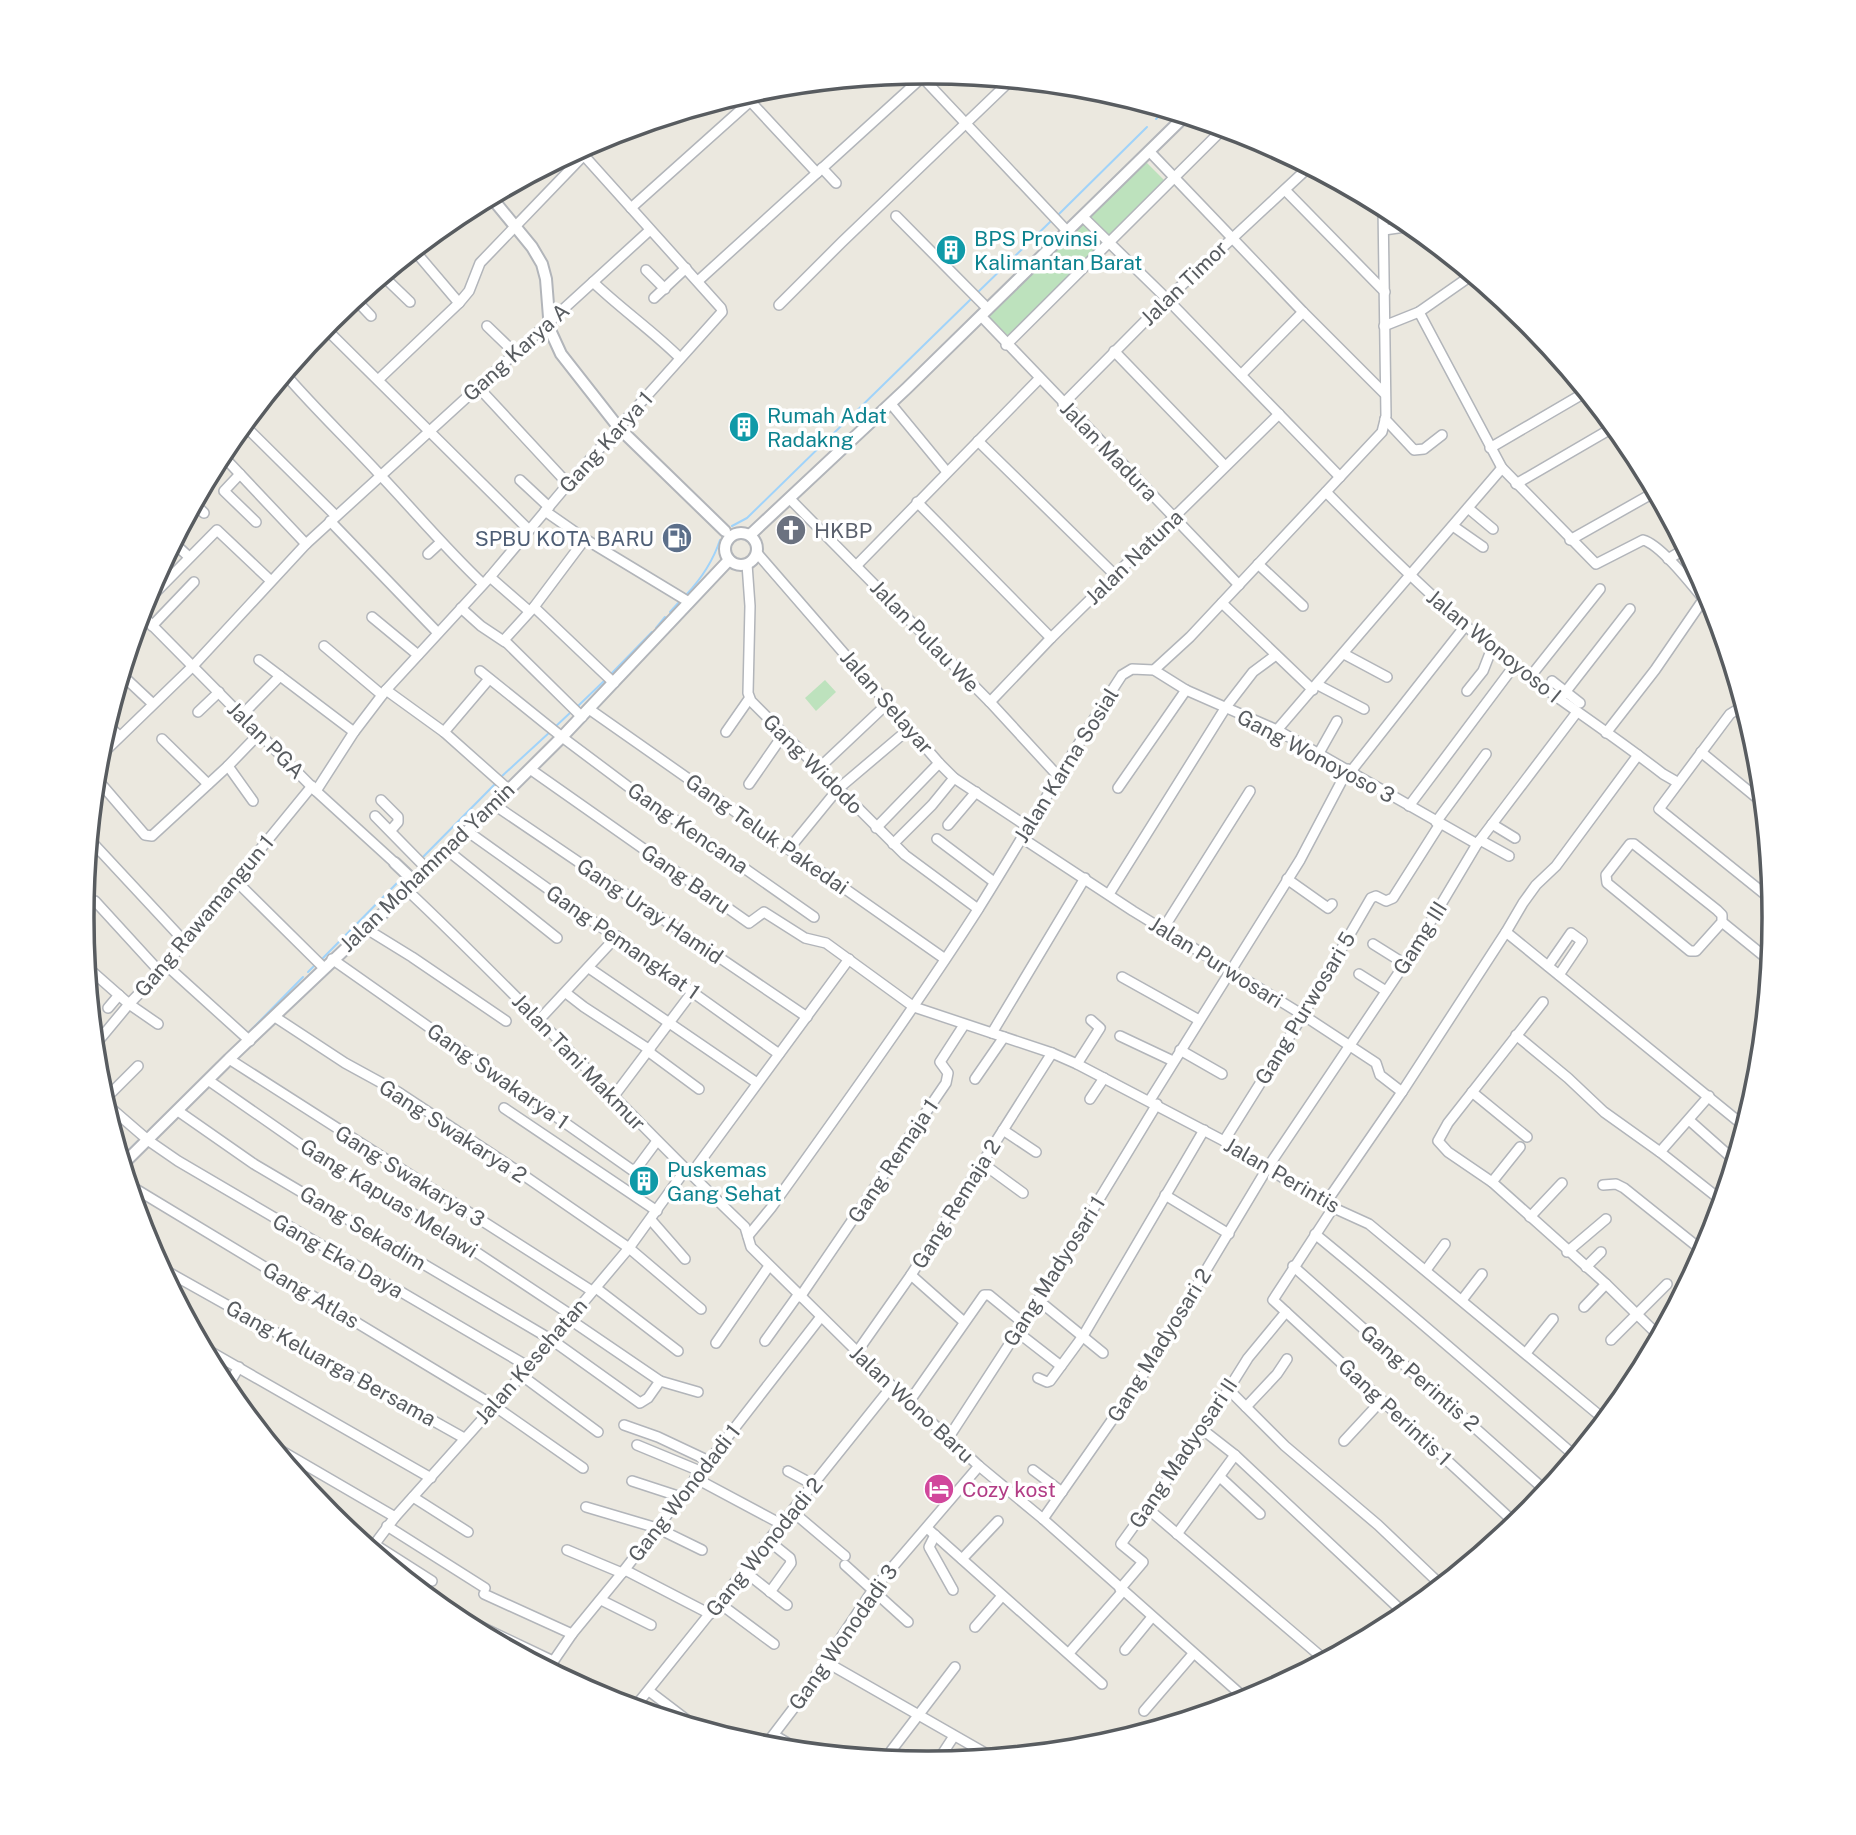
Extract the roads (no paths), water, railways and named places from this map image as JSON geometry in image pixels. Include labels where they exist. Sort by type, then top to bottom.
[{"type":"street","points":[[933,84],[965,124],[1068,232]]},
{"type":"street","points":[[698,281],[913,85]]},
{"type":"street","points":[[779,306],[1001,88]]},
{"type":"street","points":[[752,103],[836,183]]},
{"type":"street","points":[[631,208],[749,104]]},
{"type":"street","points":[[729,534],[724,547],[727,561],[752,561],[753,535],[1178,123]]},
{"type":"street","points":[[1006,345],[1216,136]]},
{"type":"street","points":[[1149,151],[1230,238],[1384,393]]},
{"type":"street","name":"Gang Karya 1","points":[[354,732],[384,693],[722,311],[585,158]]},
{"type":"street","points":[[378,380],[459,303],[469,291],[480,263],[516,228],[571,164]]},
{"type":"street","name":"Jalan Timor","points":[[1063,404],[1230,238],[1303,173]]},
{"type":"street","points":[[1285,190],[1385,292]]},
{"type":"street","points":[[497,204],[542,264],[546,279],[549,322],[555,344],[619,428],[729,534],[753,535]]},
{"type":"street","name":"Jalan Madura","points":[[897,216],[984,312],[1006,345],[1238,585]]},
{"type":"street","points":[[1083,217],[1340,477]]},
{"type":"street","points":[[1154,670],[1222,603],[1382,432],[1385,419],[1384,219]]},
{"type":"street","points":[[1384,230],[1397,228]]},
{"type":"street","name":"Gang Karya A","points":[[114,742],[193,666],[306,544],[650,230]]},
{"type":"street","points":[[420,257],[459,303]]},
{"type":"street","points":[[654,299],[686,268]]},
{"type":"street","points":[[646,270],[665,289]]},
{"type":"street","points":[[1384,326],[1419,312],[1465,280]]},
{"type":"street","points":[[389,282],[410,302]]},
{"type":"street","points":[[593,282],[623,310],[656,334],[680,358]]},
{"type":"street","points":[[362,306],[371,316]]},
{"type":"street","points":[[1241,375],[1303,312]]},
{"type":"street","points":[[1419,312],[1502,468],[1570,540],[1596,564],[1644,540],[1690,581]]},
{"type":"street","points":[[487,326],[516,354]]},
{"type":"street","points":[[332,335],[529,530]]},
{"type":"street","points":[[1114,351],[1225,466]]},
{"type":"street","points":[[856,566],[1039,379]]},
{"type":"street","points":[[291,381],[441,542],[486,580],[532,609],[614,683]]},
{"type":"street","points":[[479,388],[568,485]]},
{"type":"street","points":[[1490,448],[1578,397]]},
{"type":"street","points":[[891,404],[947,472]]},
{"type":"street","name":"Jalan Natuna","points":[[990,702],[1051,638],[1279,414]]},
{"type":"street","points":[[1385,419],[1414,450],[1424,449],[1442,435]]},
{"type":"street","points":[[251,432],[438,633]]},
{"type":"street","points":[[1516,484],[1605,432]]},
{"type":"street","points":[[978,441],[1115,575]]},
{"type":"street","points":[[229,463],[306,544]]},
{"type":"street","points":[[1277,730],[1502,468]]},
{"type":"street","points":[[240,474],[224,491],[256,522]]},
{"type":"street","points":[[520,480],[547,509],[585,539],[688,602]]},
{"type":"street","name":"Jalan Wonoyoso I","points":[[1326,492],[1410,576],[1492,648],[1514,666],[1563,695],[1606,733],[1677,782]]},
{"type":"street","points":[[1570,540],[1647,496]]},
{"type":"street","name":"Jalan Pulau We","points":[[790,499],[990,702],[1058,776]]},
{"type":"street","points":[[917,502],[1051,638]]},
{"type":"street","points":[[1468,508],[1493,528]]},
{"type":"street","points":[[201,510],[204,513]]},
{"type":"street","points":[[1453,526],[1483,547]]},
{"type":"street","points":[[166,581],[216,530],[271,581]]},
{"type":"street","points":[[505,642],[506,636],[532,609],[585,539]]},
{"type":"street","points":[[428,554],[441,542]]},
{"type":"street","points":[[180,548],[189,557]]},
{"type":"street","points":[[1668,559],[1678,553]]},
{"type":"street","name":"Jalan Mohammad Yamin","points":[[130,1157],[530,769],[727,561]]},
{"type":"street","name":"Gang Widodo","points":[[752,561],[749,699],[893,844],[978,909]]},
{"type":"street","name":"Jalan Selayar","points":[[752,561],[888,703],[954,778],[1028,827]]},
{"type":"street","points":[[1258,564],[1303,606]]},
{"type":"street","points":[[152,626],[194,582]]},
{"type":"street","points":[[1531,677],[1600,589]]},
{"type":"street","points":[[1222,603],[1276,655],[1315,687],[1364,709]]},
{"type":"street","points":[[1606,733],[1701,607]]},
{"type":"street","name":"Gang Teluk Pakedai","points":[[461,608],[505,642],[563,699],[789,849],[945,958]]},
{"type":"street","points":[[1552,681],[1563,695],[1630,609]]},
{"type":"street","points":[[372,617],[418,656]]},
{"type":"street","name":"Jalan PGA","points":[[149,623],[314,789],[395,863]]},
{"type":"street","name":"Gang Madyosari 1","points":[[949,1437],[1038,1300],[1153,1102],[1173,1060],[1287,879],[1350,770],[1466,625]]},
{"type":"street","points":[[324,646],[384,693],[444,732],[508,789]]},
{"type":"street","points":[[1467,691],[1483,671],[1492,648]]},
{"type":"street","points":[[1344,654],[1387,677]]},
{"type":"street","points":[[1109,894],[1226,707],[1256,668],[1276,655]]},
{"type":"street","points":[[259,660],[354,732]]},
{"type":"street","points":[[1409,806],[1514,666]]},
{"type":"street","name":"Jalan Karna Sosial","points":[[748,1236],[771,1208],[914,1007],[1124,673],[1136,668],[1154,670]]},
{"type":"street","name":"Gang Wonoyoso 3","points":[[1154,670],[1186,690],[1277,730],[1438,823],[1509,856]]},
{"type":"street","name":"Gang Kencana","points":[[480,671],[634,791],[814,917]]},
{"type":"street","points":[[241,716],[280,676]]},
{"type":"street","points":[[444,732],[489,679]]},
{"type":"street","points":[[129,682],[153,704]]},
{"type":"street","points":[[1118,788],[1186,690]]},
{"type":"street","points":[[198,712],[219,692]]},
{"type":"street","points":[[726,732],[749,699]]},
{"type":"street","points":[[818,769],[888,703]]},
{"type":"street","name":"Gamg III","points":[[1268,1167],[1405,964],[1479,842],[1578,708]]},
{"type":"street","points":[[1735,711],[1677,782],[1663,801],[1660,810],[1761,891]]},
{"type":"street","points":[[1319,753],[1337,722]]},
{"type":"street","points":[[789,849],[838,789],[910,728]]},
{"type":"street","points":[[116,732],[120,736]]},
{"type":"street","name":"Gang Rawamangun 1","points":[[103,1035],[163,969],[314,789],[354,732]]},
{"type":"street","points":[[105,788],[149,836],[155,834],[259,734]]},
{"type":"street","points":[[749,784],[783,735]]},
{"type":"street","points":[[162,738],[208,784]]},
{"type":"street","points":[[1701,752],[1751,793]]},
{"type":"street","points":[[1438,823],[1486,754]]},
{"type":"street","points":[[1293,1266],[1536,884],[1556,866],[1638,755]]},
{"type":"street","points":[[876,828],[939,763]]},
{"type":"street","points":[[228,766],[253,801]]},
{"type":"street","name":"Gang Baru","points":[[530,769],[749,923],[764,912],[805,938],[826,943],[914,1007]]},
{"type":"street","points":[[893,844],[954,778]]},
{"type":"street","points":[[1163,929],[1250,790]]},
{"type":"street","points":[[948,825],[976,792]]},
{"type":"street","points":[[381,800],[398,817],[398,822],[391,830]]},
{"type":"street","name":"Gang Uray Hamid","points":[[493,804],[807,1017]]},
{"type":"street","points":[[375,816],[427,869]]},
{"type":"street","name":"Gang Purwosari 5","points":[[1224,1141],[1303,1015],[1371,898],[1375,896],[1386,901],[1395,895],[1438,823]]},
{"type":"street","points":[[1492,824],[1515,838]]},
{"type":"street","name":"Gang Pemangkat 1","points":[[467,831],[779,1054]]},
{"type":"street","name":"Jalan Purwosari","points":[[1021,838],[1303,1015],[1378,1065],[1380,1075],[1402,1092]]},
{"type":"street","points":[[937,839],[994,882]]},
{"type":"street","points":[[1630,844],[1634,844],[1717,910],[1722,915],[1722,922],[1696,951],[1690,951],[1607,883],[1606,875],[1630,844]]},
{"type":"street","points":[[98,849],[185,942]]},
{"type":"street","points":[[447,850],[557,938]]},
{"type":"street","points":[[395,863],[413,884]]},
{"type":"street","points":[[992,1033],[1085,878]]},
{"type":"street","points":[[1287,879],[1328,908],[1332,904]]},
{"type":"street","points":[[236,881],[308,951],[327,965]]},
{"type":"street","name":"Jalan Tani Makmur","points":[[413,884],[657,1142],[745,1227],[748,1236]]},
{"type":"street","points":[[95,902],[163,969],[250,1041]]},
{"type":"street","points":[[1722,922],[1761,953]]},
{"type":"street","points":[[365,928],[506,1020]]},
{"type":"street","points":[[1506,932],[1736,1119]]},
{"type":"street","points":[[1548,966],[1571,933],[1583,941],[1559,975]]},
{"type":"street","points":[[539,1020],[617,936]]},
{"type":"street","points":[[1373,944],[1405,964]]},
{"type":"street","name":"Jalan Kesehatan","points":[[375,1542],[629,1248],[849,959]]},
{"type":"street","name":"Gang Swakarya 1","points":[[327,965],[632,1170],[637,1168],[657,1142]]},
{"type":"street","points":[[589,968],[757,1083]]},
{"type":"street","points":[[1359,974],[1386,991]]},
{"type":"street","points":[[96,975],[129,1004],[159,1024]]},
{"type":"street","points":[[1122,976],[1199,1020]]},
{"type":"street","points":[[614,1096],[693,991]]},
{"type":"street","points":[[566,993],[699,1089]]},
{"type":"street","points":[[108,1008],[119,995]]},
{"type":"street","points":[[1543,1002],[1448,1123],[1438,1141],[1448,1152],[1492,1182],[1567,1252],[1606,1284],[1652,1330]]},
{"type":"street","name":"Jalan Perintis","points":[[914,1007],[1052,1053],[1077,1064],[1224,1141],[1329,1206],[1369,1224],[1597,1414]]},
{"type":"street","name":"Gang Swakarya 2","points":[[275,1017],[345,1063],[398,1092],[629,1248],[701,1309]]},
{"type":"street","points":[[1077,1064],[1100,1027],[1091,1020]]},
{"type":"street","name":"Gang Remaja 1","points":[[799,1296],[946,1083],[948,1073],[940,1062],[964,1025]]},
{"type":"street","points":[[1516,1035],[1604,1112],[1713,1195]]},
{"type":"street","points":[[1120,1036],[1173,1060]]},
{"type":"street","points":[[975,1079],[1004,1037]]},
{"type":"street","points":[[1180,1050],[1222,1074]]},
{"type":"street","name":"Gang Remaja 2","points":[[857,1352],[911,1275],[1052,1053]]},
{"type":"street","name":"Gang Swakarya 3","points":[[229,1059],[594,1290]]},
{"type":"street","points":[[114,1091],[138,1066]]},
{"type":"street","points":[[1090,1099],[1104,1077]]},
{"type":"street","name":"Gang Kapuas Melawi","points":[[208,1080],[320,1158],[467,1246],[660,1381],[698,1392]]},
{"type":"street","points":[[1472,1092],[1527,1137]]},
{"type":"street","points":[[1660,1152],[1709,1096]]},
{"type":"street","points":[[504,1108],[657,1211]]},
{"type":"street","name":"Gang Sekadim","points":[[178,1111],[254,1164],[552,1340],[640,1403],[648,1398],[660,1381]]},
{"type":"street","name":"Gang Eka Daya","points":[[119,1114],[149,1141],[214,1184],[528,1367]]},
{"type":"street","points":[[1689,1120],[1727,1154]]},
{"type":"street","points":[[1003,1130],[1036,1152]]},
{"type":"street","points":[[1038,1378],[1050,1381],[1083,1336],[1203,1130]]},
{"type":"street","points":[[1492,1182],[1520,1147]]},
{"type":"street","points":[[982,1163],[1023,1193]]},
{"type":"street","name":"Gang Madyosari 2","points":[[1043,1519],[1140,1380],[1268,1167]]},
{"type":"street","points":[[1531,1217],[1562,1183]]},
{"type":"street","points":[[1603,1185],[1616,1184],[1624,1188],[1694,1244]]},
{"type":"street","name":"Gang Atlas","points":[[142,1192],[493,1405],[583,1468]]},
{"type":"street","points":[[1165,1195],[1229,1234]]},
{"type":"street","points":[[1567,1252],[1606,1219]]},
{"type":"street","points":[[650,1220],[685,1259]]},
{"type":"street","name":"Jalan Perintis","points":[[1315,1234],[1452,1348],[1569,1450]]},
{"type":"street","name":"Jalan Wono Baru","points":[[748,1236],[750,1246],[769,1266],[909,1402],[1237,1692]]},
{"type":"street","points":[[1426,1270],[1445,1244]]},
{"type":"street","points":[[1586,1267],[1601,1252]]},
{"type":"street","points":[[716,1343],[769,1266]]},
{"type":"street","name":"Gang Perintis 1","points":[[1293,1266],[1272,1298],[1508,1516]]},
{"type":"street","name":"Gang Perintis 2","points":[[1293,1266],[1539,1483]]},
{"type":"street","points":[[1462,1300],[1482,1274]]},
{"type":"street","points":[[911,1275],[963,1321]]},
{"type":"street","name":"Gang Keluarga Bersama","points":[[176,1276],[464,1438]]},
{"type":"street","points":[[1584,1307],[1606,1284]]},
{"type":"street","points":[[1611,1340],[1667,1284]]},
{"type":"street","points":[[594,1290],[678,1351]]},
{"type":"street","points":[[909,1402],[982,1296],[986,1294],[1023,1322]]},
{"type":"street","points":[[765,1341],[799,1296]]},
{"type":"street","points":[[1038,1300],[1102,1353]]},
{"type":"street","name":"Gang Madyosari II","points":[[1122,1590],[1143,1562],[1121,1544],[1203,1430],[1248,1358],[1286,1312]]},
{"type":"street","name":"Gang Wonodadi 1","points":[[552,1661],[820,1318]]},
{"type":"street","points":[[1526,1353],[1553,1319]]},
{"type":"street","points":[[1016,1331],[1062,1366]]},
{"type":"street","points":[[220,1357],[430,1478]]},
{"type":"street","points":[[1246,1407],[1277,1374],[1287,1359]]},
{"type":"street","points":[[233,1377],[239,1367]]},
{"type":"street","points":[[521,1375],[597,1432]]},
{"type":"street","name":"Gang Wonodadi 2","points":[[641,1700],[892,1386]]},
{"type":"street","points":[[1228,1389],[1285,1446],[1378,1525],[1435,1579]]},
{"type":"street","points":[[1344,1441],[1382,1400]]},
{"type":"street","points":[[624,1425],[658,1437],[709,1461]]},
{"type":"street","points":[[1203,1430],[1235,1455],[1397,1607]]},
{"type":"street","points":[[637,1445],[697,1475],[783,1525]]},
{"type":"street","points":[[1177,1534],[1235,1455]]},
{"type":"street","points":[[294,1458],[395,1517]]},
{"type":"street","name":"Gang Wonodadi 3","points":[[774,1735],[872,1591],[895,1561],[931,1531],[979,1466]]},
{"type":"street","points":[[1033,1470],[1062,1492]]},
{"type":"street","points":[[788,1471],[814,1485]]},
{"type":"street","points":[[1220,1477],[1260,1514]]},
{"type":"street","points":[[632,1482],[681,1497]]},
{"type":"street","points":[[413,1497],[468,1532]]},
{"type":"street","points":[[586,1507],[657,1528],[702,1550]]},
{"type":"street","points":[[1147,1508],[1318,1654]]},
{"type":"street","points":[[793,1512],[845,1561],[872,1591],[908,1622]]},
{"type":"street","points":[[962,1559],[998,1521]]},
{"type":"street","points":[[387,1526],[484,1591],[572,1634]]},
{"type":"street","points":[[931,1531],[1102,1684]]},
{"type":"street","points":[[931,1531],[929,1546],[953,1590]]},
{"type":"street","points":[[769,1541],[790,1558],[791,1563],[770,1592]]},
{"type":"street","points":[[567,1550],[624,1572],[710,1614]]},
{"type":"street","points":[[402,1563],[432,1581]]},
{"type":"street","points":[[744,1571],[787,1605]]},
{"type":"street","points":[[1069,1653],[1122,1590]]},
{"type":"street","points":[[975,1627],[1002,1596]]},
{"type":"street","points":[[601,1600],[651,1625]]},
{"type":"street","points":[[719,1603],[774,1644]]},
{"type":"street","points":[[1125,1650],[1152,1617]]},
{"type":"street","points":[[1144,1711],[1193,1654]]},
{"type":"street","points":[[826,1662],[978,1749]]},
{"type":"street","points":[[892,1750],[955,1667]]},
{"type":"street","points":[[649,1691],[677,1712]]},
{"type":"street","points":[[944,1750],[954,1735]]},
{"type":"waterway","points":[[1059,214],[1147,127]]},
{"type":"waterway","points":[[976,294],[1051,221]]},
{"type":"waterway","points":[[732,526],[747,518],[972,298]]},
{"type":"waterway","points":[[686,595],[706,569],[720,540]]},
{"type":"waterway","points":[[670,612],[680,601]]},
{"type":"waterway","points":[[656,628],[665,617]]},
{"type":"waterway","points":[[611,674],[652,632]]},
{"type":"waterway","points":[[578,706],[604,681]]},
{"type":"waterway","points":[[555,727],[571,712]]},
{"type":"waterway","points":[[501,777],[551,731]]},
{"type":"waterway","points":[[423,857],[495,784]]},
{"type":"waterway","points":[[322,959],[404,876]]},
{"type":"waterway","points":[[308,972],[315,965]]},
{"type":"waterway","points":[[249,1032],[303,977]]},
{"type":"waterway","points":[[148,1132],[158,1122]]},
{"type":"waterway","points":[[128,1151],[139,1140]]},
{"type":"place","name":"BPS Provinsi Kalimantan Barat","points":[[951,250]]},
{"type":"place","name":"Rumah Adat Radakng","points":[[744,427]]},
{"type":"place","name":"HKBP","points":[[791,530]]},
{"type":"place","name":"SPBU KOTA BARU","points":[[677,538]]},
{"type":"place","name":"Puskemas Gang Sehat","points":[[644,1181]]},
{"type":"place","name":"Cozy kost","points":[[939,1489]]}]
